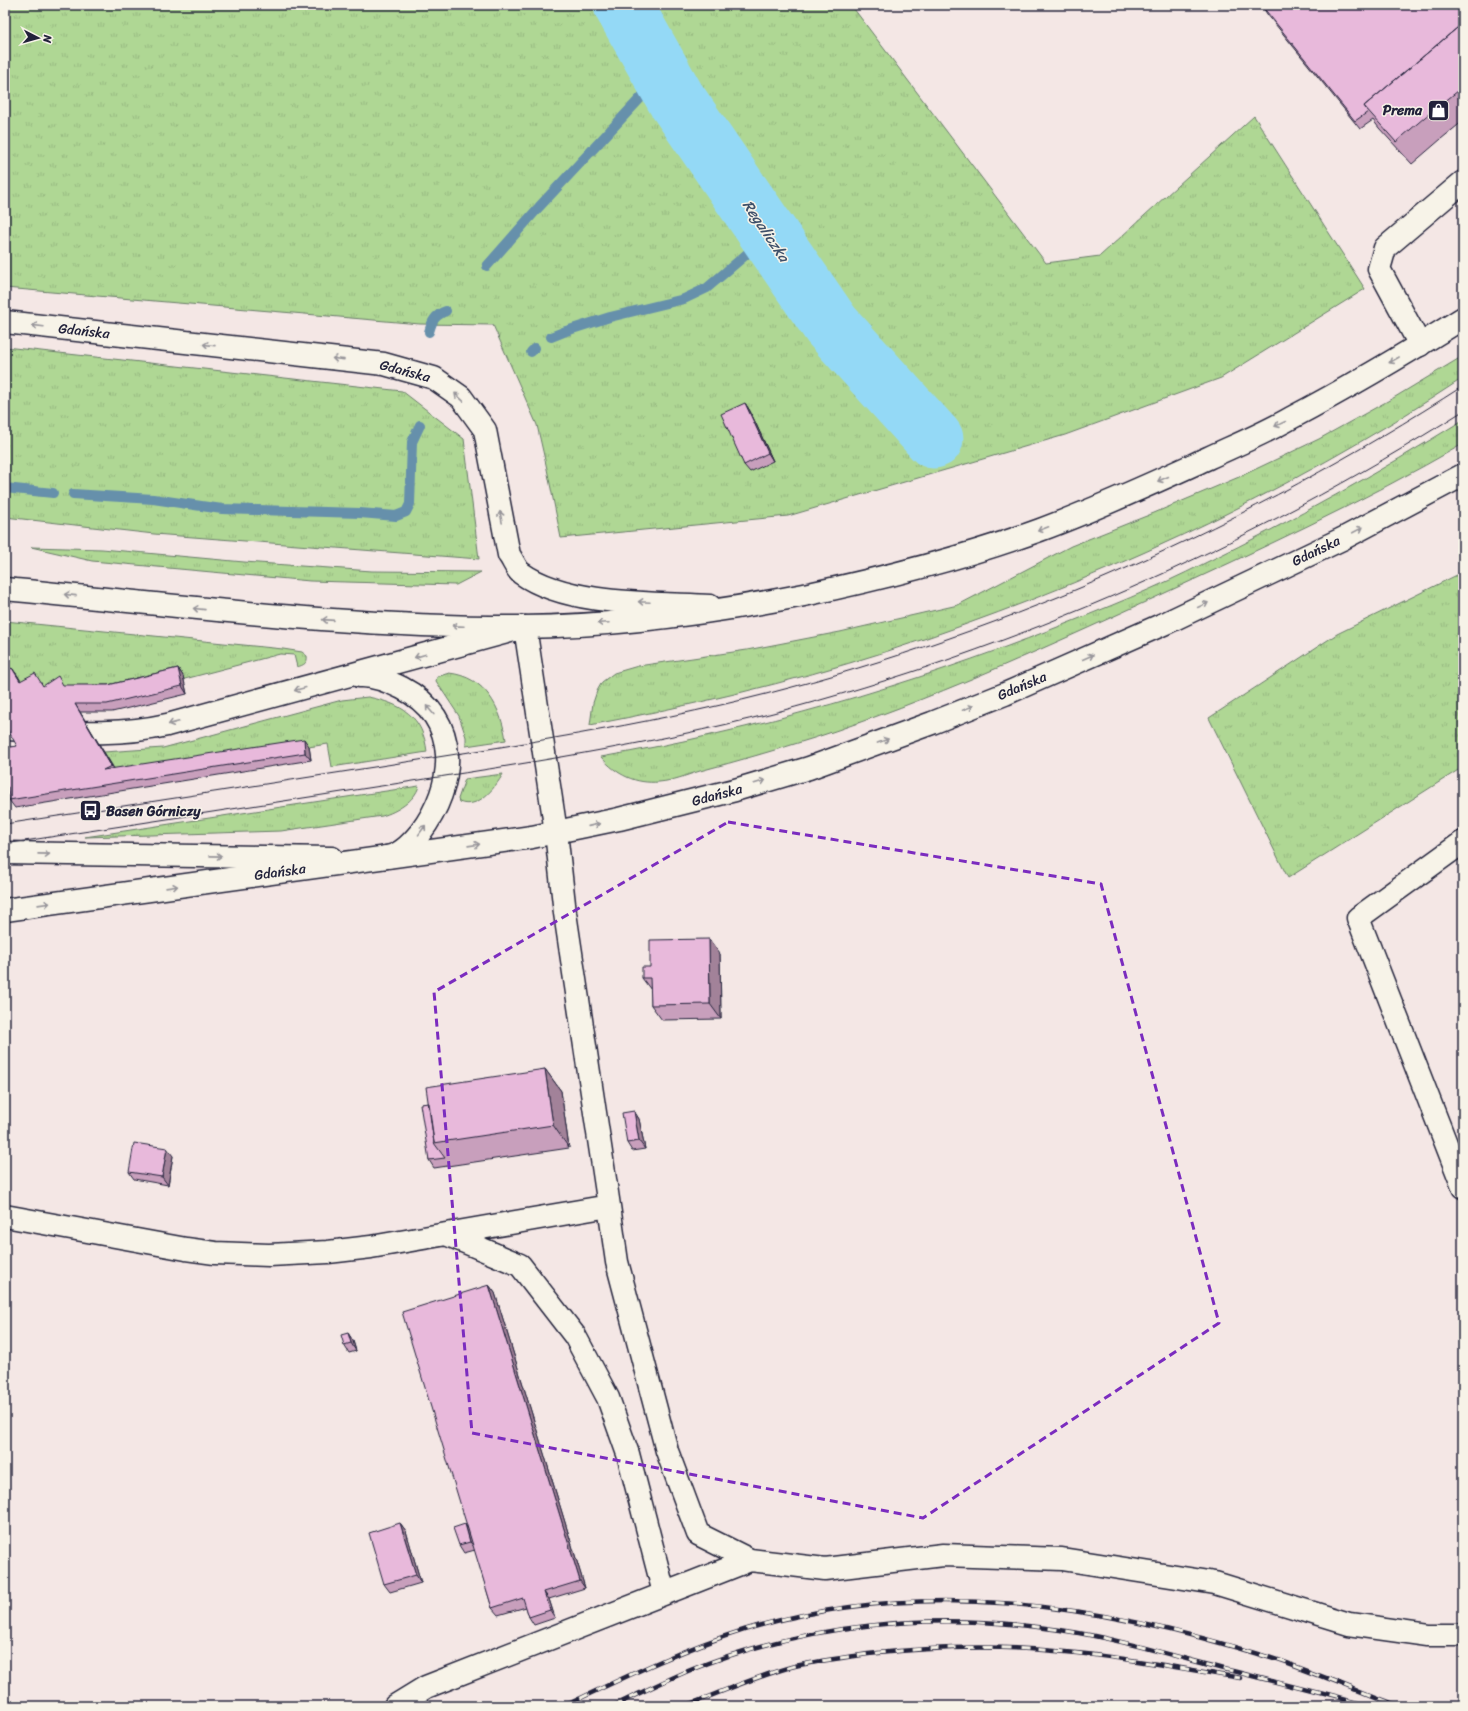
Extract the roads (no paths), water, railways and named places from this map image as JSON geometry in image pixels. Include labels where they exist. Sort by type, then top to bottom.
[{"type":"main road","points":[[1420,345],[1379,269],[1386,248],[1463,182]]},
{"type":"main road","name":"Gdańska","points":[[5,589],[248,614],[356,622],[525,627],[633,621],[739,608],[873,581],[1040,530],[1164,478],[1289,420],[1420,345],[1463,318]]},
{"type":"main road","name":"Gdańska","points":[[5,322],[384,364],[434,378],[461,398],[485,430],[509,555],[520,572],[554,589],[607,600],[739,608]]},
{"type":"main road","name":"Gdańska","points":[[5,910],[556,832],[619,820],[736,790],[809,768],[932,723],[1005,694],[1168,622],[1342,539],[1463,475]]},
{"type":"main road","points":[[8,729],[105,732],[139,731],[167,725],[338,679],[525,627],[556,832],[564,913],[618,1262],[667,1451],[698,1534],[750,1560],[825,1569],[943,1555],[1062,1559],[1215,1583],[1349,1624],[1428,1635],[1463,1635]]},
{"type":"main road","points":[[5,854],[349,858],[393,856],[417,836],[432,815],[447,767],[448,756],[444,736],[428,707],[410,692],[389,682],[368,676],[351,676],[338,679]]},
{"type":"main road","points":[[5,709],[37,723],[75,731]]},
{"type":"main road","points":[[1463,842],[1358,918],[1463,1187]]},
{"type":"main road","points":[[5,1216],[186,1249],[240,1255],[277,1255],[371,1247],[609,1206]]},
{"type":"main road","points":[[446,1234],[520,1265],[575,1336],[608,1398],[628,1454],[664,1593]]},
{"type":"main road","points":[[395,1706],[426,1687],[750,1560]]},
{"type":"waterway","name":"Regaliczka","points":[[623,5],[676,99],[831,325],[934,439]]},
{"type":"waterway","points":[[487,266],[539,207],[662,75]]},
{"type":"waterway","points":[[551,337],[610,317],[684,299],[707,288],[769,235]]},
{"type":"waterway","points":[[429,332],[434,319],[439,314],[446,311]]},
{"type":"waterway","points":[[531,352],[535,348]]},
{"type":"waterway","points":[[73,494],[153,499],[222,509],[360,513],[396,516],[406,512],[410,504],[412,442],[420,425]]},
{"type":"waterway","points":[[5,488],[53,493]]},
{"type":"tram line","points":[[5,824],[435,758],[577,734],[672,716],[766,694],[858,668],[949,638],[1039,605],[1127,568],[1214,527],[1299,483],[1382,436],[1463,386]]},
{"type":"tram line","points":[[5,844],[442,777],[584,753],[679,735],[773,713],[864,687],[954,658],[1042,625],[1130,589],[1215,549],[1300,506],[1382,460],[1463,411]]},
{"type":"railway","points":[[564,1706],[675,1655],[744,1630],[810,1613],[876,1604],[943,1601],[1009,1604],[1075,1611],[1141,1623],[1206,1639],[1287,1663],[1397,1706]]},
{"type":"railway","points":[[613,1706],[688,1671],[732,1655],[778,1642],[824,1632],[871,1625],[918,1622],[1013,1624],[1097,1636],[1368,1706]]},
{"type":"railway","points":[[686,1706],[751,1680],[791,1667],[819,1661],[868,1654],[938,1648],[985,1647],[1078,1653],[1240,1678]]},
{"type":"place","name":"Prema","points":[[1438,110]]},
{"type":"place","name":"Basen Górniczy","points":[[91,811]]}]
